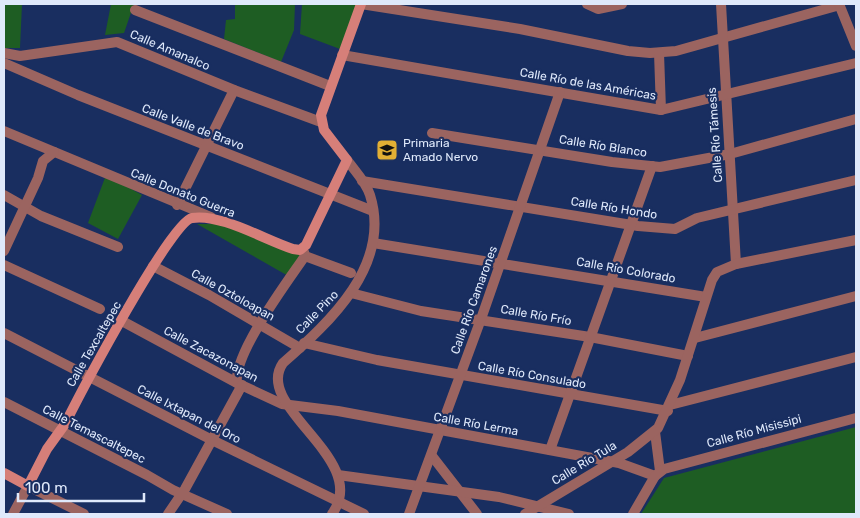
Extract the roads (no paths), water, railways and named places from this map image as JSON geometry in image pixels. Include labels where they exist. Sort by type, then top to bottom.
[{"type":"street","points":[[323,126],[322,108],[361,4],[520,29],[628,50],[659,53],[676,51],[840,4],[856,46]]},
{"type":"street","points":[[587,4],[598,10],[621,4]]},
{"type":"street","name":"Calle Río Támesis","points":[[721,4],[736,264]]},
{"type":"street","points":[[135,10],[330,86]]},
{"type":"street","name":"Calle Amanalco","points":[[4,53],[20,56],[117,42],[323,126]]},
{"type":"street","points":[[659,53],[661,110]]},
{"type":"street","name":"Calle Río de las Américas","points":[[342,55],[661,110],[856,63]]},
{"type":"street","name":"Calle Valle de Bravo","points":[[4,63],[206,146],[373,211]]},
{"type":"street","points":[[177,204],[234,90]]},
{"type":"street","name":"Calle Río Camarones","points":[[409,514],[432,456],[542,149],[560,92]]},
{"type":"street","name":"Calle Río Blanco","points":[[432,133],[542,149],[612,162],[652,166],[730,154],[856,119]]},
{"type":"street","name":"Calle Pino","points":[[323,126],[370,194],[373,211],[373,243],[351,293],[283,363],[278,377],[280,392],[329,459],[338,475],[342,492],[340,502]]},
{"type":"street","name":"Calle Donato Guerra","points":[[4,131],[177,204],[304,252],[351,273]]},
{"type":"street","points":[[4,250],[25,207],[43,161],[54,152]]},
{"type":"street","points":[[168,514],[212,440],[240,384],[238,372],[259,324],[304,252],[347,160]]},
{"type":"street","points":[[550,450],[652,166]]},
{"type":"street","name":"Calle Río Hondo","points":[[362,181],[631,224],[675,229],[697,218],[856,180]]},
{"type":"street","points":[[4,195],[41,216],[118,247]]},
{"type":"street","name":"Calle Texcaltepec","points":[[13,514],[47,450],[61,431],[153,266],[183,222],[193,217],[219,221]]},
{"type":"street","points":[[633,514],[657,473],[655,432],[669,408],[695,338],[714,275],[736,264],[856,240]]},
{"type":"street","name":"Calle Río Colorado","points":[[373,243],[501,262],[706,297]]},
{"type":"street","points":[[4,265],[100,310]]},
{"type":"street","name":"Calle Oztoloapan","points":[[153,266],[259,324],[302,345]]},
{"type":"street","name":"Calle Río Frío","points":[[351,293],[421,311],[590,337],[688,356]]},
{"type":"street","points":[[695,338],[856,296]]},
{"type":"street","name":"Calle Zacazonapan","points":[[122,321],[240,384],[290,406]]},
{"type":"street","name":"Calle Ixtapan del Oro","points":[[4,333],[91,376],[212,440],[364,514]]},
{"type":"street","name":"Calle Río Consulado","points":[[302,345],[569,396],[669,408],[856,357]]},
{"type":"street","name":"Calle Temascaltepec","points":[[4,402],[227,514]]},
{"type":"street","name":"Calle Río Lerma","points":[[290,406],[338,411],[609,461],[657,473]]},
{"type":"street","name":"Calle Río Misissipi","points":[[657,473],[856,418]]},
{"type":"street","name":"Calle Río Tula","points":[[525,514],[609,461],[628,452],[655,432]]},
{"type":"street","points":[[432,456],[476,514]]},
{"type":"street","points":[[4,473],[84,514]]},
{"type":"street","points":[[338,475],[499,497],[569,514]]},
{"type":"street","points":[[332,514],[340,502]]},
{"type":"place","name":"Primaria Amado Nervo","points":[[387,150]]}]
